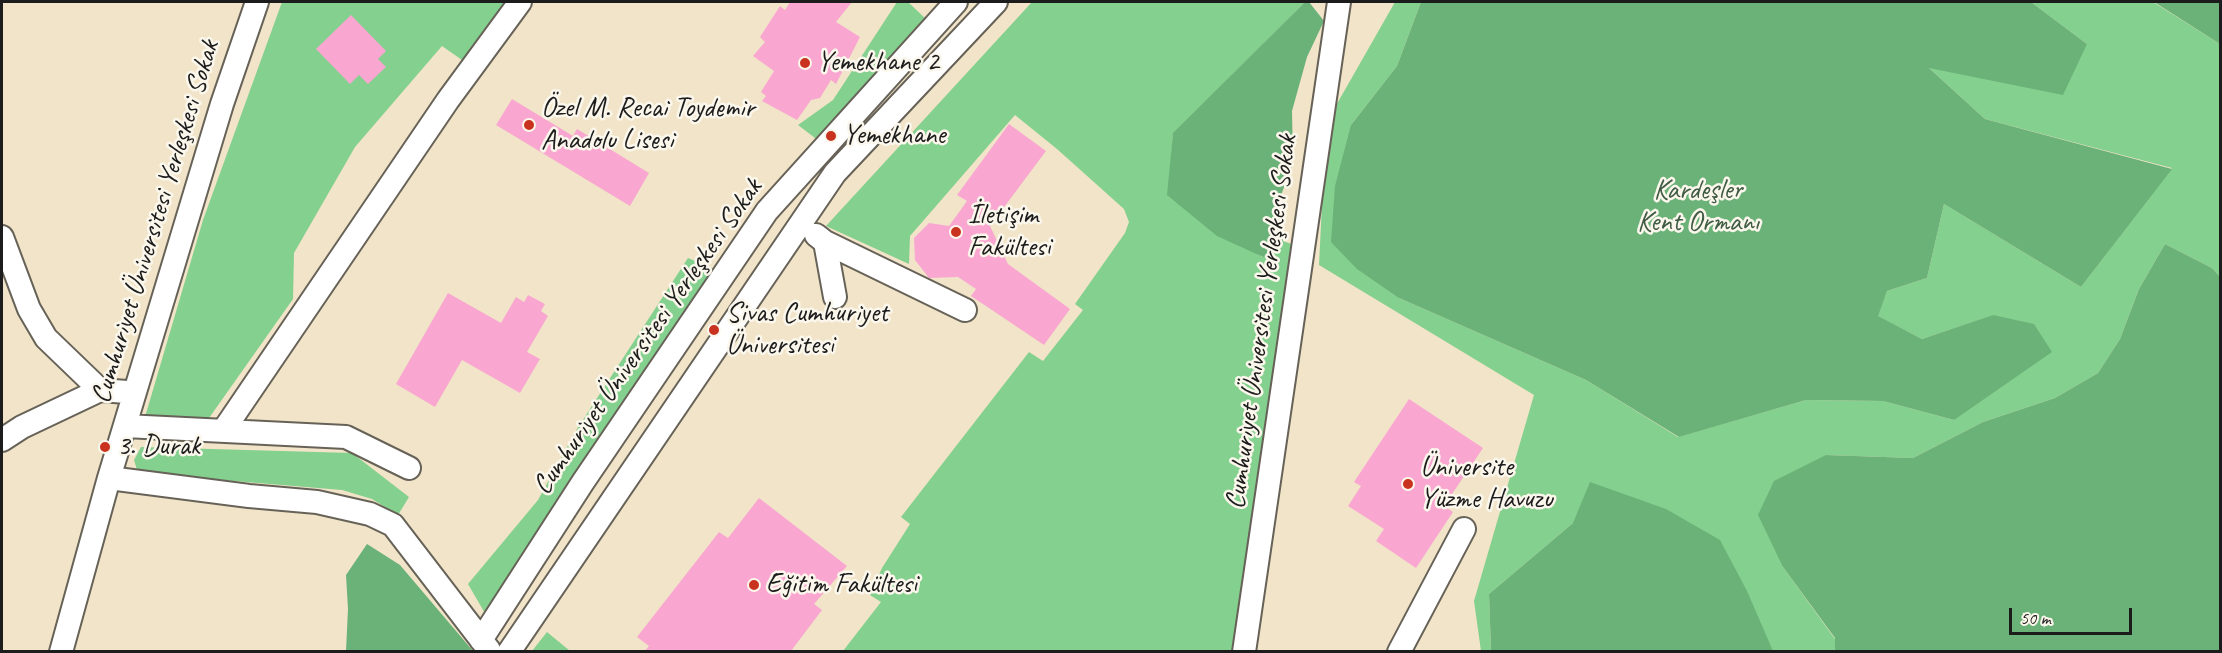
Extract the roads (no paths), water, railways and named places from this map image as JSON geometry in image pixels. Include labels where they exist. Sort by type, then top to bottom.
[{"type":"street","name":"Cumhuriyet Üniversitesi Yerleşkesi Sokak","points":[[52,651],[89,515],[212,100],[247,2]]},
{"type":"street","name":"Cumhuriyet Üniversitesi Yerleşkesi Sokak","points":[[60,651],[222,104],[257,2]]},
{"type":"street","points":[[223,431],[428,130],[520,2]]},
{"type":"street","name":"Cumhuriyet Üniversitesi Yerleşkesi Sokak","points":[[110,478],[249,496],[317,502],[370,514],[393,525],[485,646],[583,482],[767,212],[956,2]]},
{"type":"street","points":[[509,651],[835,173],[996,2]]},
{"type":"street","name":"Cumhuriyet Üniversitesi Yerleşkesi Sokak","points":[[1244,651],[1339,2]]},
{"type":"street","points":[[802,224],[825,242],[965,310]]},
{"type":"street","points":[[2,237],[29,309],[46,338],[100,390]]},
{"type":"street","points":[[825,242],[836,297]]},
{"type":"street","name":"Cumhuriyet Üniversitesi Yerleşkesi Sokak","points":[[2,440],[21,427],[100,390],[127,392]]},
{"type":"street","name":"Cumhuriyet Üniversitesi Yerleşkesi Sokak","points":[[125,426],[346,437],[409,468]]},
{"type":"street","points":[[1399,651],[1464,529]]},
{"type":"place","name":"Yemekhane 2","points":[[805,63]]},
{"type":"place","name":"Özel M. Recai Toydemir Anadolu Lisesi","points":[[529,125]]},
{"type":"place","name":"Yemekhane","points":[[831,136]]},
{"type":"place","name":"İletişim Fakültesi","points":[[956,232]]},
{"type":"place","name":"Sivas Cumhuriyet Üniversitesi","points":[[714,330]]},
{"type":"place","name":"3. Durak","points":[[105,447]]},
{"type":"place","name":"Üniversite Yüzme Havuzu","points":[[1408,484]]},
{"type":"place","name":"Eğitim Fakültesi","points":[[754,585]]},
{"type":"park label","name":"Kardeşler Kent Ormanı","points":[[1698,207]]}]
